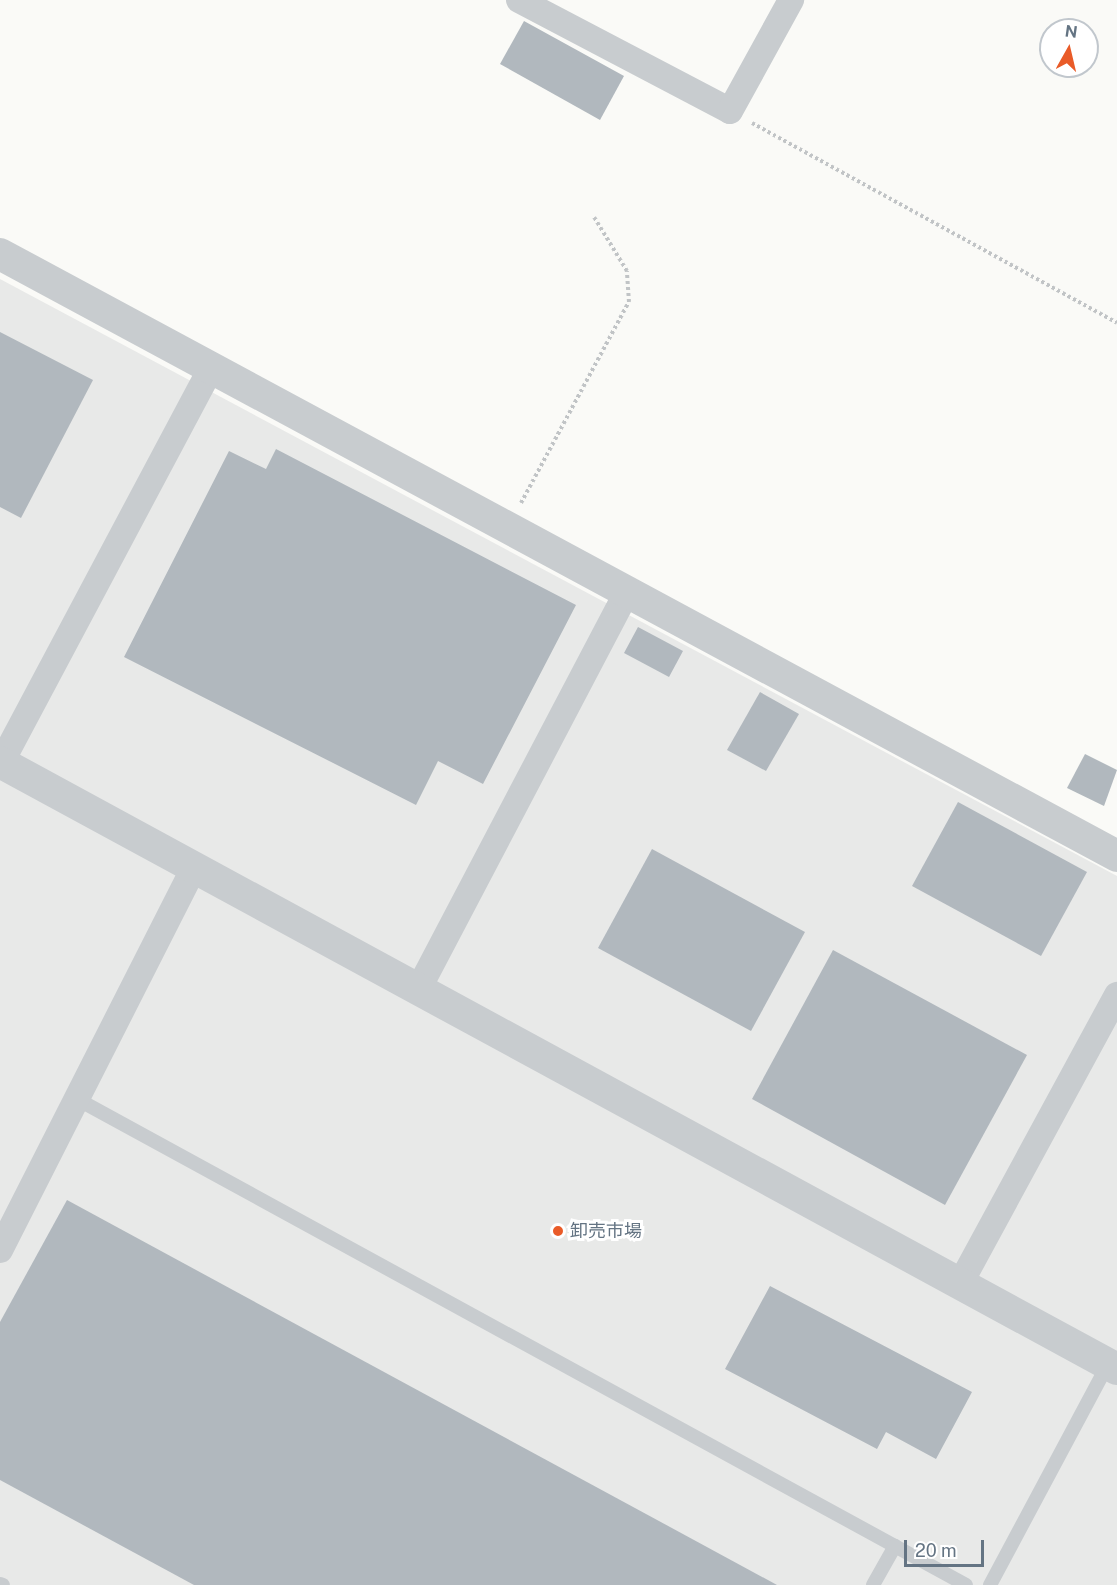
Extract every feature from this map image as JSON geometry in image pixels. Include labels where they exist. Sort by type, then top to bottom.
[{"type":"street","points":[[519,0],[730,111],[791,0]]},
{"type":"street","points":[[0,254],[1117,856]]},
{"type":"street","points":[[212,367],[0,763],[1112,1367]]},
{"type":"street","points":[[418,990],[627,592]]},
{"type":"street","points":[[0,1251],[194,867]]},
{"type":"street","points":[[960,1284],[1117,995]]},
{"type":"lane","points":[[76,1099],[966,1585]]},
{"type":"lane","points":[[990,1585],[1112,1367]]},
{"type":"lane","points":[[873,1585],[895,1546]]},
{"type":"path","points":[[730,111],[1117,323]]},
{"type":"path","points":[[508,527],[629,302],[627,271],[594,217]]},
{"type":"shaded area","name":"卸売市場","points":[[0,279],[1117,876],[1117,1585],[0,1585]]},
{"type":"building","points":[[524,21],[624,76],[600,120],[500,64]]},
{"type":"building","points":[[0,332],[93,380],[21,518],[0,507]]},
{"type":"building","points":[[276,449],[576,605],[483,784],[438,761],[416,805],[124,657],[229,451],[266,469]]},
{"type":"building","points":[[638,627],[683,651],[669,677],[624,653]]},
{"type":"building","points":[[760,692],[799,714],[766,771],[727,750]]},
{"type":"building","points":[[1085,754],[1117,770],[1104,806],[1067,788]]},
{"type":"building","points":[[958,802],[1087,872],[1041,956],[912,886]]},
{"type":"building","points":[[652,849],[805,932],[751,1031],[598,948]]},
{"type":"building","points":[[833,950],[1027,1055],[945,1205],[752,1099]]},
{"type":"building","points":[[67,1200],[777,1585],[194,1585],[0,1480],[0,1322]]},
{"type":"building","points":[[770,1286],[972,1392],[936,1459],[886,1432],[877,1449],[725,1369]]},
{"type":"place","name":"卸売市場","points":[[558,1231]]}]
